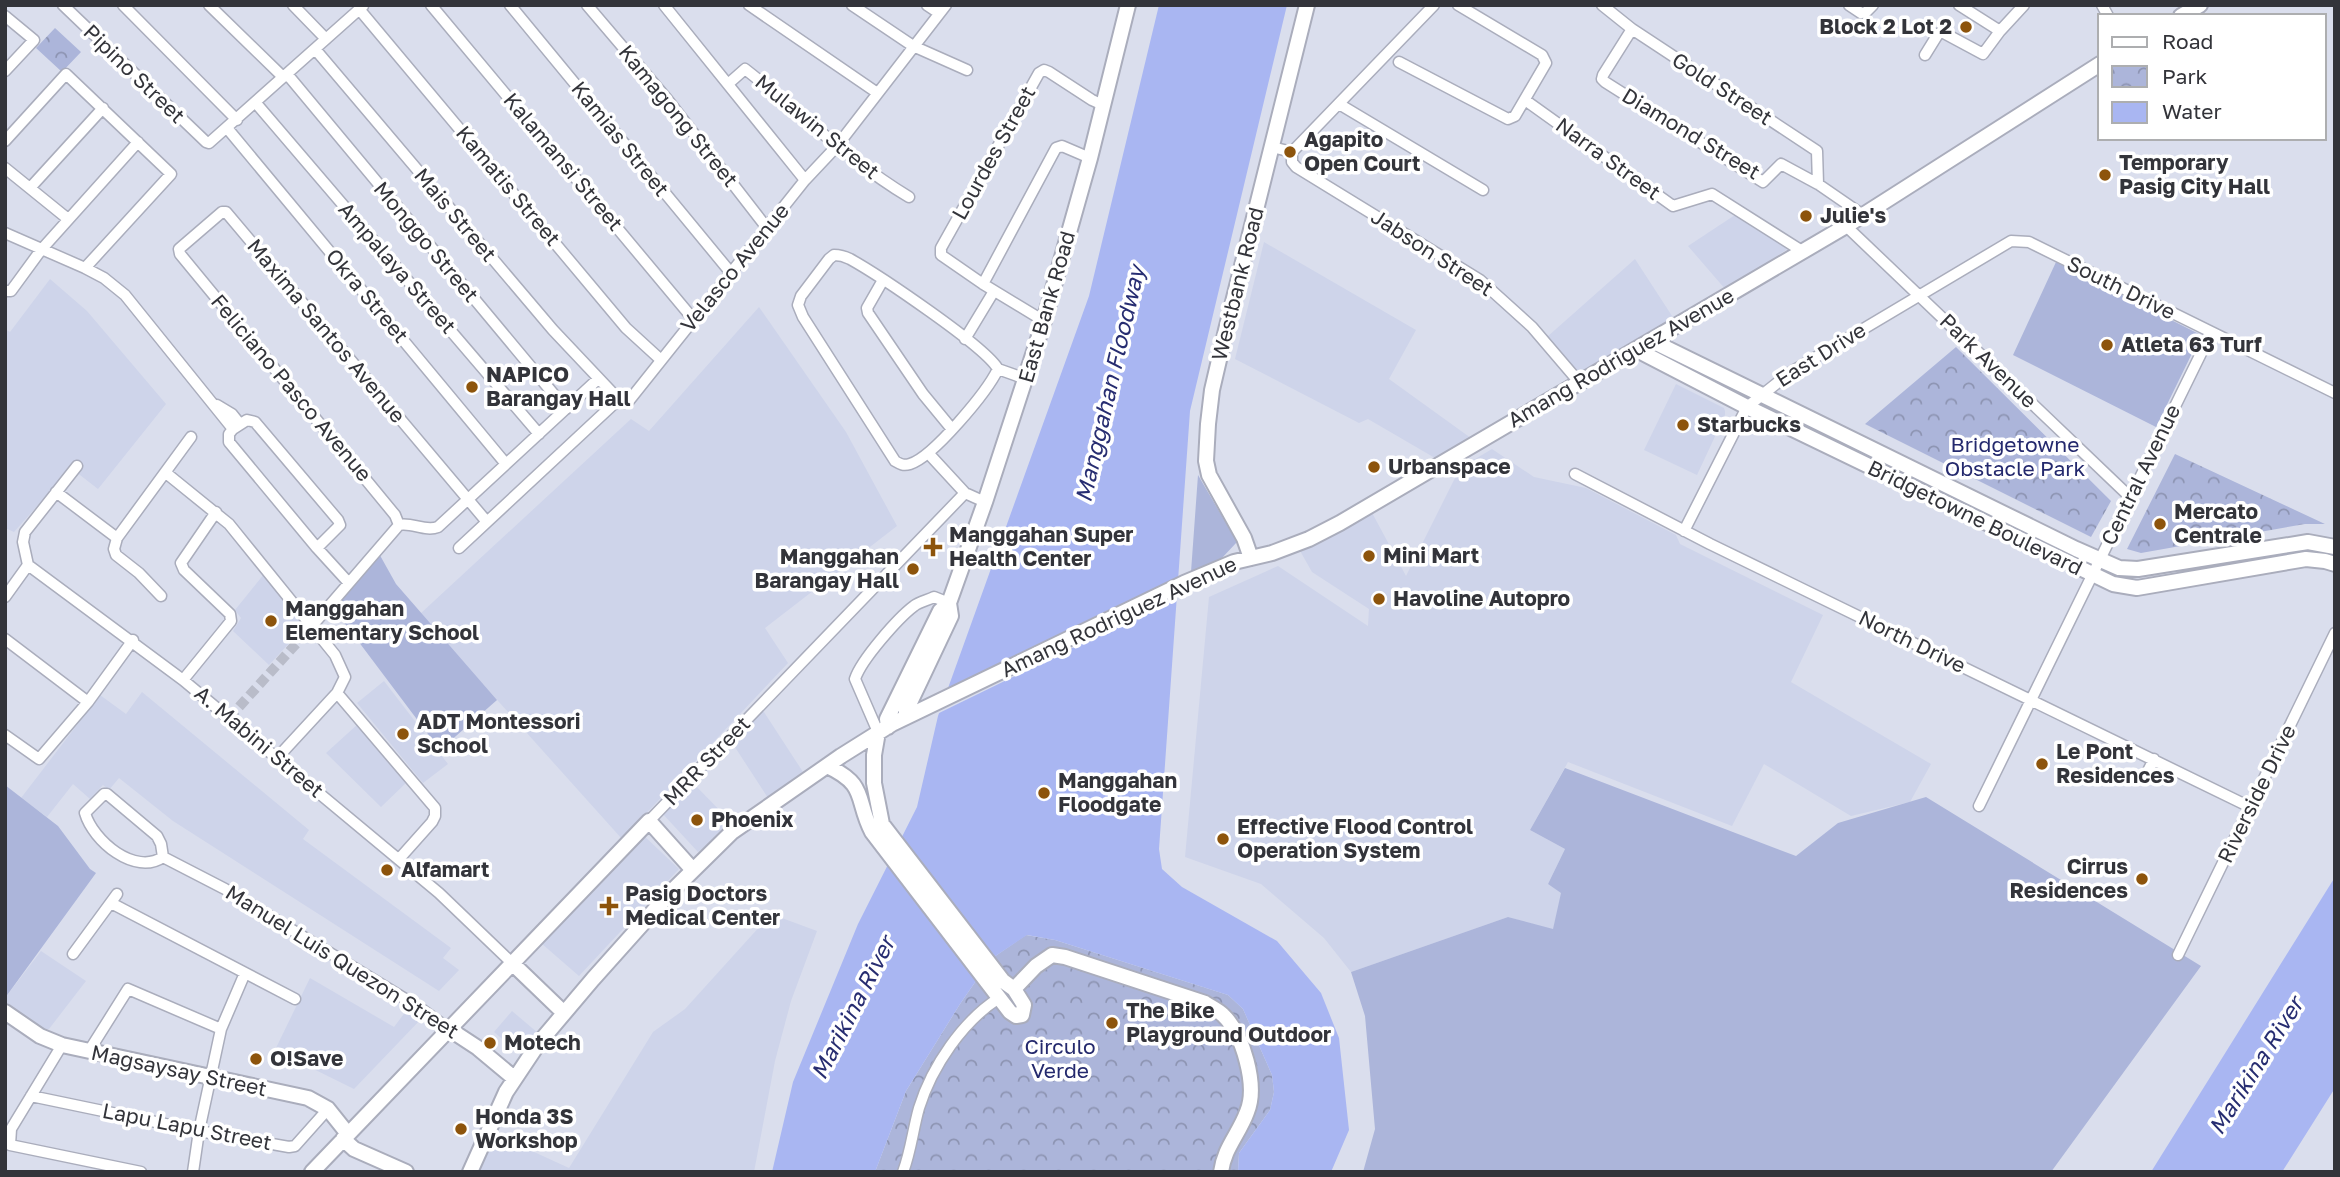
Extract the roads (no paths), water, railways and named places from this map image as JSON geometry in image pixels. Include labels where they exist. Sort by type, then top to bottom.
[{"type":"street","name":"Pipino Street","points":[[63,5],[206,142],[209,143],[227,128]]},
{"type":"street","points":[[123,5],[237,120]]},
{"type":"street","name":"Monggo Street","points":[[209,5],[285,76],[566,409]]},
{"type":"street","points":[[293,5],[326,38]]},
{"type":"street","name":"Kalamansi Street","points":[[431,5],[694,320]]},
{"type":"street","name":"Kamias Street","points":[[510,5],[731,273]]},
{"type":"street","name":"Kamagong Street","points":[[587,5],[667,99],[767,229]]},
{"type":"street","points":[[664,5],[805,180]]},
{"type":"street","points":[[749,5],[876,93]]},
{"type":"street","points":[[852,5],[913,46],[967,70]]},
{"type":"street","points":[[927,5],[942,9]]},
{"type":"street","name":"East Bank Road","points":[[906,717],[906,711],[951,616],[949,603],[1026,379],[1090,158],[1128,5]]},
{"type":"street","name":"Westbank Road","points":[[1251,558],[1244,538],[1209,475],[1206,461],[1208,424],[1212,390],[1307,5]]},
{"type":"street","points":[[1272,147],[1293,152],[1434,5]]},
{"type":"street","points":[[1399,62],[1508,119],[1515,116],[1546,63],[1542,55],[1458,5]]},
{"type":"street","name":"Gold Street","points":[[1602,5],[1632,29],[1817,151],[1818,184]]},
{"type":"street","points":[[1849,5],[1861,13],[1873,5]]},
{"type":"street","points":[[1959,5],[2000,31]]},
{"type":"street","points":[[1925,55],[1942,32],[1983,54],[2024,5]]},
{"type":"street","points":[[2186,12],[2200,5]]},
{"type":"street","points":[[227,128],[361,7]]},
{"type":"street","name":"Kamatis Street","points":[[361,7],[626,327],[661,359]]},
{"type":"street","name":"Velasco Avenue","points":[[618,400],[622,403],[628,402],[805,180],[837,146],[942,9]]},
{"type":"street","points":[[5,16],[34,40],[5,71]]},
{"type":"street","name":"Diamond Street","points":[[1632,29],[1603,75],[1605,82],[1763,182],[1781,164],[1818,184],[1863,215]]},
{"type":"street","name":"Mais Street","points":[[315,49],[597,379]]},
{"type":"street","name":"Amang Rodriguez Avenue","points":[[470,1172],[514,1078],[538,1044],[692,869],[732,832],[841,756],[906,717],[1184,583],[1234,562],[1272,553],[1309,539],[1340,523],[1846,226],[2098,65]]},
{"type":"street","name":"Mulawin Street","points":[[728,84],[746,69],[873,176],[909,197]]},
{"type":"street","name":"Lourdes Street","points":[[1044,321],[993,291],[941,255],[941,248],[1039,73],[1044,70],[1049,72],[1103,105]]},
{"type":"street","points":[[5,141],[66,74],[171,174],[85,268]]},
{"type":"street","name":"Narra Street","points":[[1525,100],[1673,206],[1712,194],[1802,251]]},
{"type":"street","name":"Ampalaya Street","points":[[255,102],[539,434]]},
{"type":"street","points":[[1339,104],[1483,190]]},
{"type":"street","points":[[30,188],[103,108]]},
{"type":"street","name":"Okra Street","points":[[227,128],[506,464]]},
{"type":"street","points":[[5,291],[10,290],[41,250],[138,142]]},
{"type":"street","points":[[983,284],[1056,148],[1062,146],[1090,158]]},
{"type":"street","name":"Jabson Street","points":[[1293,152],[1292,162],[1296,167],[1467,271],[1497,295],[1532,327],[1579,382]]},
{"type":"street","points":[[5,168],[68,219]]},
{"type":"street","name":"Maxima Santos Avenue","points":[[180,254],[179,249],[222,212],[226,212],[468,499]]},
{"type":"street","name":"Park Avenue","points":[[1846,226],[2130,497]]},
{"type":"street","points":[[5,233],[85,268],[104,278],[125,295],[214,403],[237,426]]},
{"type":"street","name":"East Drive","points":[[1684,531],[1747,407],[1760,394],[1790,372],[1918,295],[2011,241],[2020,241]]},
{"type":"street","name":"South Drive","points":[[2020,241],[2029,242],[2335,393]]},
{"type":"street","name":"Feliciano Pasco Avenue","points":[[180,254],[396,515],[399,525]]},
{"type":"street","points":[[998,369],[984,394],[929,454],[909,465],[901,465],[895,461],[803,317],[799,305],[802,296],[829,259],[834,256],[848,258],[965,339],[991,359],[998,369],[1026,379]]},
{"type":"street","points":[[883,280],[867,308],[868,313],[923,394],[951,428]]},
{"type":"street","points":[[965,339],[993,291]]},
{"type":"street","name":"Central Avenue","points":[[1979,806],[2211,333]]},
{"type":"street","name":"Bridgetowne Boulevard","points":[[1652,341],[2099,560],[2128,569],[2308,542],[2335,547]]},
{"type":"street","name":"Bridgetowne Boulevard","points":[[1637,350],[1747,407],[2113,584],[2137,587],[2306,559],[2335,564]]},
{"type":"street","points":[[308,631],[399,525],[405,523],[433,529],[597,379],[618,400],[459,548]]},
{"type":"street","points":[[317,548],[337,530],[340,525],[338,520],[255,422],[247,420],[237,426],[229,434],[229,442],[317,548],[348,582]]},
{"type":"street","points":[[161,596],[139,573],[116,555],[114,549],[117,538],[191,437]]},
{"type":"street","points":[[929,454],[965,493],[985,502]]},
{"type":"street","points":[[5,597],[28,565],[23,542],[25,531],[77,466]]},
{"type":"street","points":[[166,473],[229,524],[308,631],[335,655],[345,677],[337,693],[277,758]]},
{"type":"street","name":"North Drive","points":[[1575,474],[1684,531],[2250,807]]},
{"type":"street","points":[[56,492],[117,538]]},
{"type":"street","name":"MRR Street","points":[[312,1172],[965,493]]},
{"type":"street","points":[[468,499],[487,522]]},
{"type":"street","points":[[183,680],[231,621],[230,614],[184,570],[181,563],[216,512]]},
{"type":"street","name":"A. Mabini Street","points":[[28,565],[133,640],[399,859],[464,915],[564,1013]]},
{"type":"street","points":[[883,729],[855,679],[858,668],[866,656],[915,605],[934,597],[949,603]]},
{"type":"street","name":"East Bank Road","points":[[877,828],[874,755],[887,719],[934,623],[940,611],[949,603]]},
{"type":"street","name":"Riverside Drive","points":[[2178,955],[2211,875],[2250,807],[2335,633]]},
{"type":"street","points":[[5,639],[88,702]]},
{"type":"street","points":[[5,735],[39,759],[88,702],[133,640]]},
{"type":"street","points":[[337,693],[435,808],[432,822],[399,859]]},
{"type":"street","points":[[841,756],[858,786],[866,821],[877,828],[1001,989]]},
{"type":"street","points":[[2148,771],[2154,759]]},
{"type":"street","points":[[827,766],[843,773],[858,786]]},
{"type":"street","points":[[858,786],[864,779],[874,783]]},
{"type":"street","points":[[107,794],[157,836],[163,857],[154,863],[143,864],[122,856],[103,842],[85,813],[107,794]]},
{"type":"street","points":[[649,821],[692,869]]},
{"type":"street","name":"Manuel Luis Quezon Street","points":[[163,857],[225,889],[420,1008],[478,1048],[514,1078]]},
{"type":"street","points":[[73,954],[114,899],[295,999]]},
{"type":"street","points":[[903,1172],[919,1108],[937,1068],[952,1045],[1001,989],[1052,955],[1205,1003],[1223,1014],[1236,1031],[1245,1055],[1250,1093],[1248,1111],[1227,1148],[1221,1172]]},
{"type":"street","points":[[193,1172],[221,1029],[245,973]]},
{"type":"street","points":[[89,1051],[128,989],[221,1029]]},
{"type":"street","name":"Magsaysay Street","points":[[5,1013],[40,1036],[62,1045],[307,1098],[328,1109],[354,1149],[406,1172]]},
{"type":"street","points":[[62,1045],[31,1096],[8,1127],[9,1143],[141,1172]]},
{"type":"street","name":"Lapu Lapu Street","points":[[31,1096],[289,1147],[295,1146],[328,1109]]},
{"type":"water","points":[[1159,5],[1287,5],[1190,411],[1159,849],[1162,869],[1182,887],[1277,941],[1321,993],[1339,1038],[1349,1130],[1331,1172],[1238,1172],[1239,1153],[1270,1110],[1274,1092],[1272,1075],[1243,1009],[1228,995],[1055,940],[1027,935],[991,959],[960,1004],[906,1091],[875,1172],[772,1172],[793,1082],[858,924],[917,807],[938,716],[1089,296]]},
{"type":"water","name":"Marikina River","points":[[2335,877],[2335,1088],[2282,1172],[2151,1172]]},
{"type":"tunnel","points":[[229,718],[305,634]]},
{"type":"place","name":"Block 2 Lot 2","points":[[1966,27]]},
{"type":"place","name":"Agapito Open Court","points":[[1290,152]]},
{"type":"place","name":"Temporary Pasig City Hall","points":[[2105,175]]},
{"type":"place","name":"Julie's","points":[[1806,216]]},
{"type":"place","name":"Atleta 63 Turf","points":[[2107,345]]},
{"type":"place","name":"NAPICO Barangay Hall","points":[[472,387]]},
{"type":"place","name":"Starbucks","points":[[1683,425]]},
{"type":"place","name":"Urbanspace","points":[[1374,467]]},
{"type":"place","name":"Mercato Centrale","points":[[2160,524]]},
{"type":"place","name":"Manggahan Super Health Center","points":[[933,547]]},
{"type":"place","name":"Mini Mart","points":[[1369,556]]},
{"type":"place","name":"Manggahan Barangay Hall","points":[[913,569]]},
{"type":"place","name":"Havoline Autopro","points":[[1379,599]]},
{"type":"place","name":"Manggahan Elementary School","points":[[271,621]]},
{"type":"place","name":"ADT Montessori School","points":[[403,734]]},
{"type":"place","name":"Le Pont Residences","points":[[2042,764]]},
{"type":"place","name":"Manggahan Floodgate","points":[[1044,793]]},
{"type":"place","name":"Phoenix","points":[[697,820]]},
{"type":"place","name":"Effective Flood Control Operation System","points":[[1223,839]]},
{"type":"place","name":"Alfamart","points":[[387,870]]},
{"type":"place","name":"Cirrus Residences","points":[[2142,879]]},
{"type":"place","name":"Pasig Doctors Medical Center","points":[[609,906]]},
{"type":"place","name":"The Bike Playground Outdoor","points":[[1112,1023]]},
{"type":"place","name":"Motech","points":[[490,1043]]},
{"type":"place","name":"O!Save","points":[[256,1059]]},
{"type":"place","name":"Honda 3S Workshop","points":[[461,1129]]},
{"type":"water label","name":"Manggahan Floodway","points":[[1110,384]]},
{"type":"park label","name":"Bridgetowne Obstacle Park","points":[[2015,457]]},
{"type":"park label","name":"Circulo Verde","points":[[1060,1059]]}]
